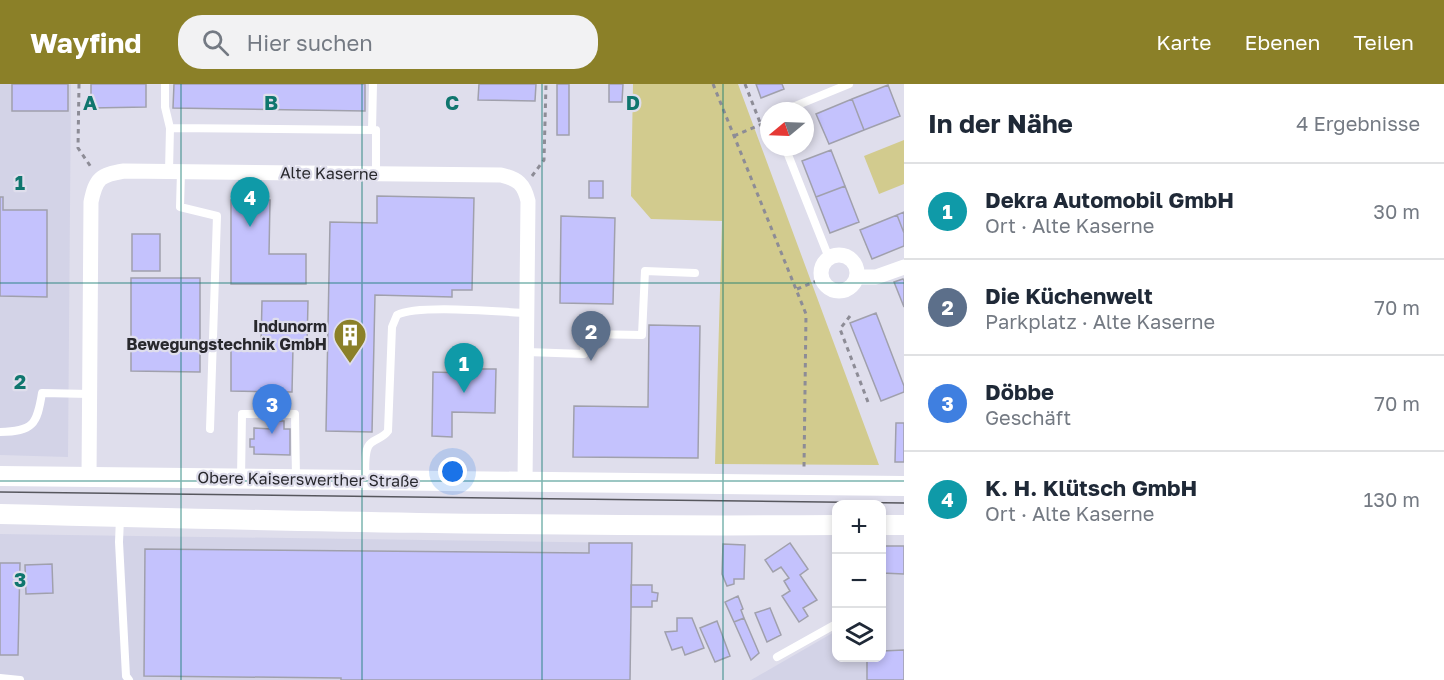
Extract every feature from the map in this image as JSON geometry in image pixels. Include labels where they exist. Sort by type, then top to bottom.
[{"type":"street","name":"Alte Kaserne","points":[[99,178],[110,173],[124,171],[501,175],[515,178],[524,188]]},
{"type":"street","points":[[89,477],[91,202],[99,178]]},
{"type":"street","points":[[524,188],[528,201],[525,482]]},
{"type":"street","points":[[841,255],[852,260],[858,270],[857,277],[852,287],[841,292],[829,289],[822,279],[821,267],[829,258],[841,255]]},
{"type":"street","points":[[857,277],[876,277],[904,267]]},
{"type":"street","name":"Obere Kaiserswerther Straße","points":[[0,476],[904,486]]},
{"type":"street","points":[[0,514],[675,526],[832,525]]},
{"type":"street","points":[[886,525],[904,525]]},
{"type":"lane","points":[[165,84],[165,107],[170,128],[180,207],[217,216],[210,429]]},
{"type":"lane","points":[[372,130],[374,84]]},
{"type":"lane","points":[[805,102],[849,84]]},
{"type":"lane","points":[[170,128],[376,130],[376,173]]},
{"type":"lane","points":[[789,156],[829,258]]},
{"type":"lane","points":[[527,352],[584,354],[585,334],[642,335],[645,271],[695,273]]},
{"type":"lane","points":[[365,480],[367,448],[371,442],[383,438],[388,431],[392,327],[397,315],[429,310],[528,313]]},
{"type":"lane","points":[[0,432],[22,430],[32,426],[39,415],[42,393],[90,394]]},
{"type":"lane","points":[[241,479],[242,414],[295,414],[296,479]]},
{"type":"lane","points":[[120,517],[124,653],[126,676],[129,680]]},
{"type":"lane","points":[[777,657],[832,627]]},
{"type":"lane","points":[[0,678],[20,680]]},
{"type":"path","points":[[79,84],[78,148],[99,178]]},
{"type":"path","points":[[524,188],[544,160],[546,84]]},
{"type":"path","points":[[713,84],[807,314],[804,484]]},
{"type":"path","points":[[745,84],[760,122]]},
{"type":"path","points":[[734,136],[760,125]]},
{"type":"path","points":[[797,289],[822,279]]},
{"type":"path","points":[[850,316],[840,329],[868,402]]},
{"type":"shaded area","points":[[0,84],[71,84],[68,457],[0,455]]},
{"type":"shaded area","points":[[633,84],[738,84],[760,143],[760,156],[765,156],[879,465],[715,464],[722,221],[651,219],[631,196]]},
{"type":"shaded area","points":[[904,140],[904,184],[879,194],[864,156]]},
{"type":"shaded area","points":[[0,534],[632,543],[630,680],[0,680]]},
{"type":"shaded area","points":[[886,547],[904,547],[904,680],[751,680],[832,633],[832,662],[886,662]]},
{"type":"building","points":[[12,84],[68,84],[68,111],[12,111]]},
{"type":"building","points":[[91,84],[146,84],[146,107],[91,108]]},
{"type":"building","points":[[174,84],[365,84],[365,111],[173,108]]},
{"type":"building","points":[[479,84],[536,84],[535,101],[478,100]]},
{"type":"building","points":[[557,84],[569,84],[569,135],[557,135]]},
{"type":"building","points":[[609,84],[623,84],[622,102],[609,102]]},
{"type":"building","points":[[756,84],[782,84],[784,89],[761,98]]},
{"type":"building","points":[[888,85],[900,116],[864,130],[852,99]]},
{"type":"building","points":[[852,99],[864,130],[829,144],[816,114]]},
{"type":"building","points":[[831,150],[845,186],[816,197],[802,161]]},
{"type":"building","points":[[589,181],[603,181],[603,198],[589,198]]},
{"type":"building","points":[[845,186],[859,222],[830,233],[816,197]]},
{"type":"building","name":"Indunorm Bewegungstechnik GmbH","points":[[377,196],[474,198],[472,290],[452,290],[452,297],[375,295],[372,432],[326,431],[330,222],[377,223]]},
{"type":"building","points":[[0,197],[3,197],[3,210],[47,210],[47,297],[0,296]]},
{"type":"building","points":[[231,200],[270,200],[269,254],[306,254],[306,284],[231,284]]},
{"type":"building","points":[[904,212],[904,233],[897,215]]},
{"type":"building","points":[[897,215],[904,233],[904,246],[872,259],[860,230]]},
{"type":"building","points":[[561,216],[615,218],[613,304],[560,303]]},
{"type":"building","points":[[132,234],[160,234],[160,271],[132,271]]},
{"type":"building","points":[[131,278],[200,278],[200,372],[131,371]]},
{"type":"building","points":[[903,279],[904,281],[904,307],[894,282]]},
{"type":"building","points":[[262,301],[308,301],[307,347],[293,347],[292,392],[231,391],[231,344],[261,345]]},
{"type":"building","points":[[876,313],[904,386],[904,392],[881,401],[850,323]]},
{"type":"building","points":[[649,325],[700,326],[698,458],[573,457],[574,406],[648,407]]},
{"type":"building","points":[[464,360],[480,360],[480,369],[496,369],[495,413],[452,412],[452,437],[432,436],[433,372],[464,373]]},
{"type":"building","points":[[271,421],[284,421],[284,429],[290,429],[290,455],[254,454],[254,447],[250,447],[250,439],[254,439],[254,428],[271,429]]},
{"type":"building","points":[[896,423],[904,423],[904,462],[895,462]]},
{"type":"building","points":[[589,543],[632,543],[630,680],[341,680],[341,678],[144,676],[145,549],[589,553]]},
{"type":"building","points":[[790,543],[808,569],[800,575],[817,600],[803,608],[808,616],[799,622],[782,596],[790,591],[784,581],[789,578],[781,567],[773,572],[765,560]]},
{"type":"building","points":[[723,544],[745,545],[744,579],[734,579],[734,584],[727,586],[722,574]]},
{"type":"building","points":[[886,546],[904,546],[904,574],[886,573]]},
{"type":"building","points":[[0,563],[20,563],[18,655],[0,655]]},
{"type":"building","points":[[52,564],[53,593],[26,594],[25,565]]},
{"type":"building","points":[[631,585],[652,585],[652,592],[658,593],[657,601],[652,601],[652,607],[631,607]]},
{"type":"building","points":[[738,596],[744,618],[734,622],[725,602]]},
{"type":"building","points":[[770,608],[781,635],[767,642],[755,613]]},
{"type":"building","points":[[677,618],[692,618],[704,648],[685,655],[682,647],[672,650],[665,632],[677,631]]},
{"type":"building","points":[[744,618],[759,653],[751,660],[734,622]]},
{"type":"building","points":[[717,621],[730,656],[715,662],[700,628]]},
{"type":"building","points":[[904,650],[904,680],[867,680],[867,662],[886,662],[886,651]]},
{"type":"tram line","points":[[0,492],[904,503]]},
{"type":"place","name":"K. H. Klütsch GmbH","points":[[250,227]]},
{"type":"place","name":"Die Küchenwelt","points":[[591,361]]},
{"type":"place","name":"Indunorm Bewegungstechnik GmbH","points":[[350,364]]},
{"type":"place","name":"Dekra Automobil GmbH","points":[[464,393]]},
{"type":"place","name":"Döbbe","points":[[272,434]]}]
